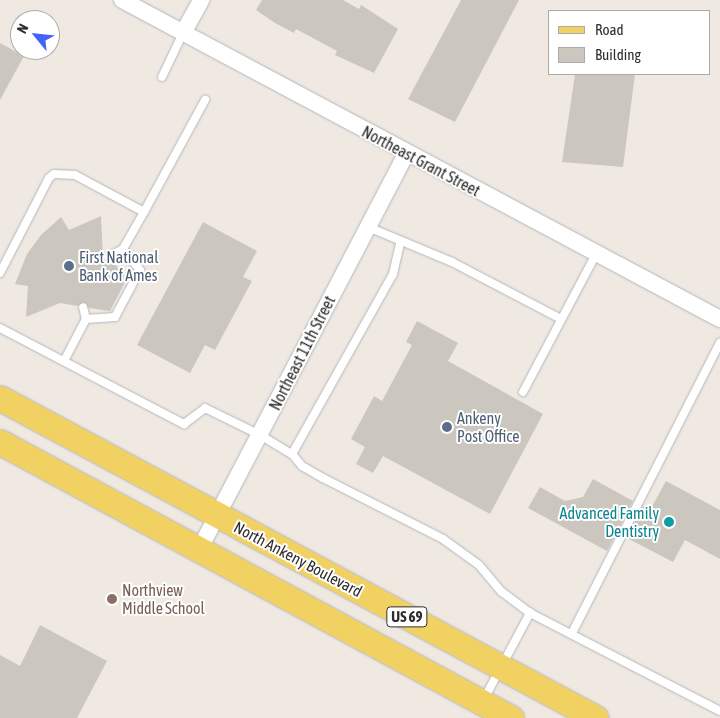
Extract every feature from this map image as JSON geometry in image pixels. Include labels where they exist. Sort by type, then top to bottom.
[{"type":"main road","name":"North Ankeny Boulevard","points":[[0,398],[596,718]]},
{"type":"main road","name":"US 69","points":[[0,442],[198,552],[510,718]]},
{"type":"street","name":"Northeast Grant Street","points":[[122,0],[406,154],[720,319]]},
{"type":"street","points":[[183,33],[201,0]]},
{"type":"street","name":"Northeast 11th Street","points":[[198,552],[406,154]]},
{"type":"lane","points":[[162,77],[183,33]]},
{"type":"lane","points":[[108,257],[123,249],[205,100]]},
{"type":"lane","points":[[0,273],[49,178],[54,174],[75,175],[144,212]]},
{"type":"lane","points":[[368,227],[400,243],[452,262],[561,319]]},
{"type":"lane","points":[[292,454],[393,274],[400,243]]},
{"type":"lane","points":[[86,319],[115,317],[140,270],[123,249]]},
{"type":"lane","points":[[523,392],[596,254]]},
{"type":"lane","points":[[64,362],[86,319],[83,306]]},
{"type":"lane","points":[[0,328],[184,424],[205,408],[260,435],[292,454],[302,466],[323,478],[443,539],[479,565],[502,592],[530,613],[720,711]]},
{"type":"lane","points":[[572,633],[720,342]]},
{"type":"lane","points":[[482,703],[530,613]]},
{"type":"building","points":[[262,0],[343,0],[359,9],[361,5],[398,29],[374,73],[335,55],[337,51],[296,29],[294,33],[275,23],[256,10]]},
{"type":"building","points":[[461,0],[519,0],[455,122],[408,99]]},
{"type":"building","points":[[0,43],[10,48],[10,60],[22,60],[0,100]]},
{"type":"building","points":[[575,75],[635,75],[623,167],[562,162]]},
{"type":"building","name":"First National Bank of Ames","points":[[101,216],[103,259],[112,261],[127,278],[110,311],[89,308],[84,302],[78,306],[60,303],[26,317],[28,286],[15,284],[27,254],[41,235],[61,217],[69,230]]},
{"type":"building","points":[[203,222],[257,251],[243,277],[252,281],[215,350],[205,345],[190,373],[137,345]]},
{"type":"building","name":"Ankeny Post Office","points":[[417,321],[458,343],[448,361],[543,414],[490,514],[383,456],[373,473],[356,464],[365,447],[351,439],[374,396],[382,401],[412,345],[406,342]]},
{"type":"building","points":[[593,479],[633,501],[607,551],[528,508],[540,487],[565,501],[583,497]]},
{"type":"building","name":"Advanced Family Dentistry","points":[[666,481],[720,510],[720,559],[685,540],[673,562],[627,538],[643,506],[650,510]]},
{"type":"building","name":"Northview Middle School","points":[[40,625],[107,661],[77,718],[0,718],[0,655],[20,666]]},
{"type":"place","name":"First National Bank of Ames","points":[[69,266]]},
{"type":"place","name":"Ankeny Post Office","points":[[447,427]]},
{"type":"place","name":"Advanced Family Dentistry","points":[[669,522]]},
{"type":"place","name":"Northview Middle School","points":[[112,599]]}]
